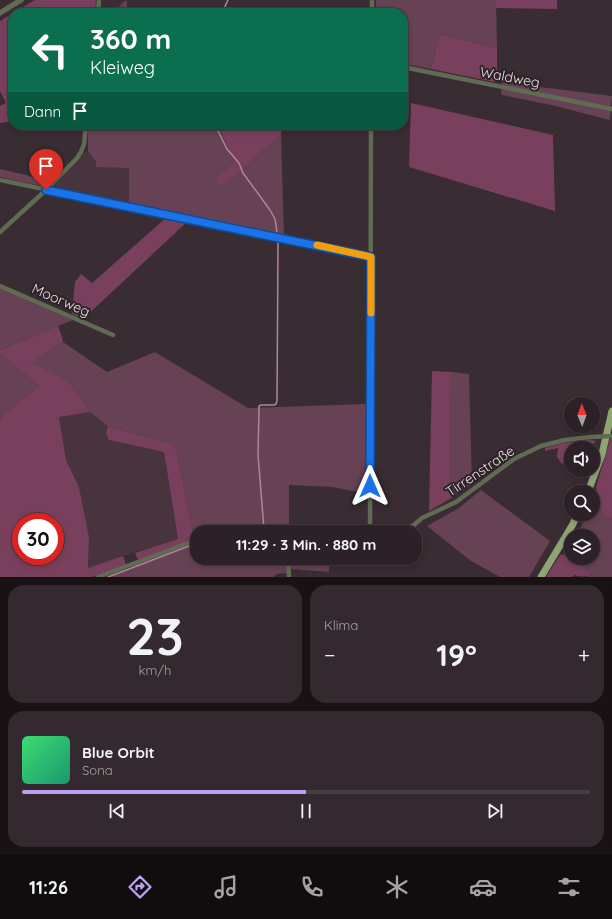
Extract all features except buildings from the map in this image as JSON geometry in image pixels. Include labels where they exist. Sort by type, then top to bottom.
[{"type":"main road","points":[[591,485],[602,454],[612,411]]},
{"type":"main road","points":[[541,577],[574,521]]},
{"type":"street","points":[[8,8],[21,0]]},
{"type":"street","name":"Waldweg","points":[[408,68],[612,108]]},
{"type":"street","points":[[0,232],[46,190],[77,158],[81,152],[86,130]]},
{"type":"street","points":[[370,525],[371,130]]},
{"type":"street","points":[[0,180],[371,257]]},
{"type":"street","name":"Moorweg","points":[[0,286],[113,335]]},
{"type":"street","name":"Tirrenstraße","points":[[413,525],[422,518],[456,502],[514,459],[541,446],[565,440],[612,436]]},
{"type":"street","points":[[98,577],[190,543]]},
{"type":"street","points":[[288,565],[289,577]]},
{"type":"shaded area","points":[[35,0],[96,0],[95,8],[21,8]]},
{"type":"shaded area","points":[[376,0],[496,0],[497,48],[439,34],[431,69],[408,65],[408,8],[376,8]]},
{"type":"shaded area","points":[[496,0],[557,0],[557,9],[496,8]]},
{"type":"shaded area","points":[[124,1],[127,1],[127,8],[117,8]]},
{"type":"shaded area","points":[[8,16],[8,122],[0,123],[0,106],[6,103],[0,91],[0,21]]},
{"type":"shaded area","points":[[439,34],[497,48],[497,78],[495,82],[431,69]]},
{"type":"shaded area","points":[[504,78],[508,78],[524,85],[612,96],[610,120],[551,105],[502,95],[502,80]]},
{"type":"shaded area","points":[[411,103],[553,135],[555,211],[409,167]]},
{"type":"shaded area","points":[[88,130],[220,130],[236,162],[221,173],[243,169],[281,134],[284,236],[129,204],[129,168],[96,167],[96,162],[88,151]]},
{"type":"shaded area","points":[[220,130],[281,130],[281,134],[243,169],[220,185],[217,182],[221,173],[235,162]]},
{"type":"shaded area","points":[[88,151],[96,162],[96,167],[129,167],[129,204],[55,189],[54,185],[84,153]]},
{"type":"shaded area","points":[[0,169],[26,175],[48,183],[42,186],[0,177]]},
{"type":"shaded area","points":[[167,217],[188,221],[83,319],[72,314],[75,282],[81,274],[92,283]]},
{"type":"shaded area","points":[[0,287],[73,320],[0,350]]},
{"type":"shaded area","points":[[58,326],[63,342],[31,363],[67,379],[90,412],[59,417],[66,460],[79,487],[89,537],[88,568],[123,556],[126,565],[92,577],[0,577],[0,421],[2,416],[39,386],[0,354],[0,350]]},
{"type":"shaded area","points":[[63,342],[107,372],[155,352],[248,408],[367,404],[368,494],[332,487],[289,485],[289,525],[192,525],[175,445],[108,426],[90,412],[67,379],[30,363]]},
{"type":"shaded area","points":[[0,354],[39,386],[2,416],[0,421]]},
{"type":"shaded area","points":[[432,371],[451,372],[450,499],[429,511]]},
{"type":"shaded area","points":[[451,372],[469,374],[472,484],[450,499]]},
{"type":"shaded area","points":[[90,412],[108,426],[106,433],[109,440],[164,452],[178,539],[123,556],[88,569],[89,537],[79,487],[66,460],[59,417]]},
{"type":"shaded area","points":[[108,426],[175,445],[192,525],[190,525],[190,540],[138,560],[135,553],[178,539],[164,452],[109,440],[106,433]]},
{"type":"shaded area","points":[[610,439],[612,439],[612,519],[602,514],[600,505],[600,485],[597,485]]},
{"type":"shaded area","points":[[564,443],[564,463],[562,464],[557,457],[558,448],[545,451],[545,448]]},
{"type":"shaded area","points":[[481,490],[550,541],[529,577],[500,577],[471,561],[427,526],[459,508]]},
{"type":"shaded area","points":[[600,502],[610,519],[612,519],[612,577],[587,577],[592,575],[580,565],[600,565],[600,529],[580,529],[584,521],[600,521]]},
{"type":"shaded area","points":[[190,544],[190,565],[286,565],[287,573],[277,574],[273,577],[107,577]]},
{"type":"shaded area","points":[[564,554],[564,565],[580,565],[592,575],[546,577],[560,555]]},
{"type":"shaded area","points":[[291,565],[330,565],[329,572],[291,569]]},
{"type":"waterway","points":[[224,8],[228,0]]},
{"type":"waterway","points":[[218,130],[227,149],[239,163],[243,173],[270,210],[275,219],[277,232]]},
{"type":"waterway","points":[[264,525],[258,455],[259,406],[274,405],[277,401],[278,242]]},
{"type":"waterway","points":[[108,577],[190,546]]},
{"type":"slow traffic","points":[[317,245],[371,257],[371,313]]},
{"type":"route","points":[[46,190],[371,257],[370,486]]}]
